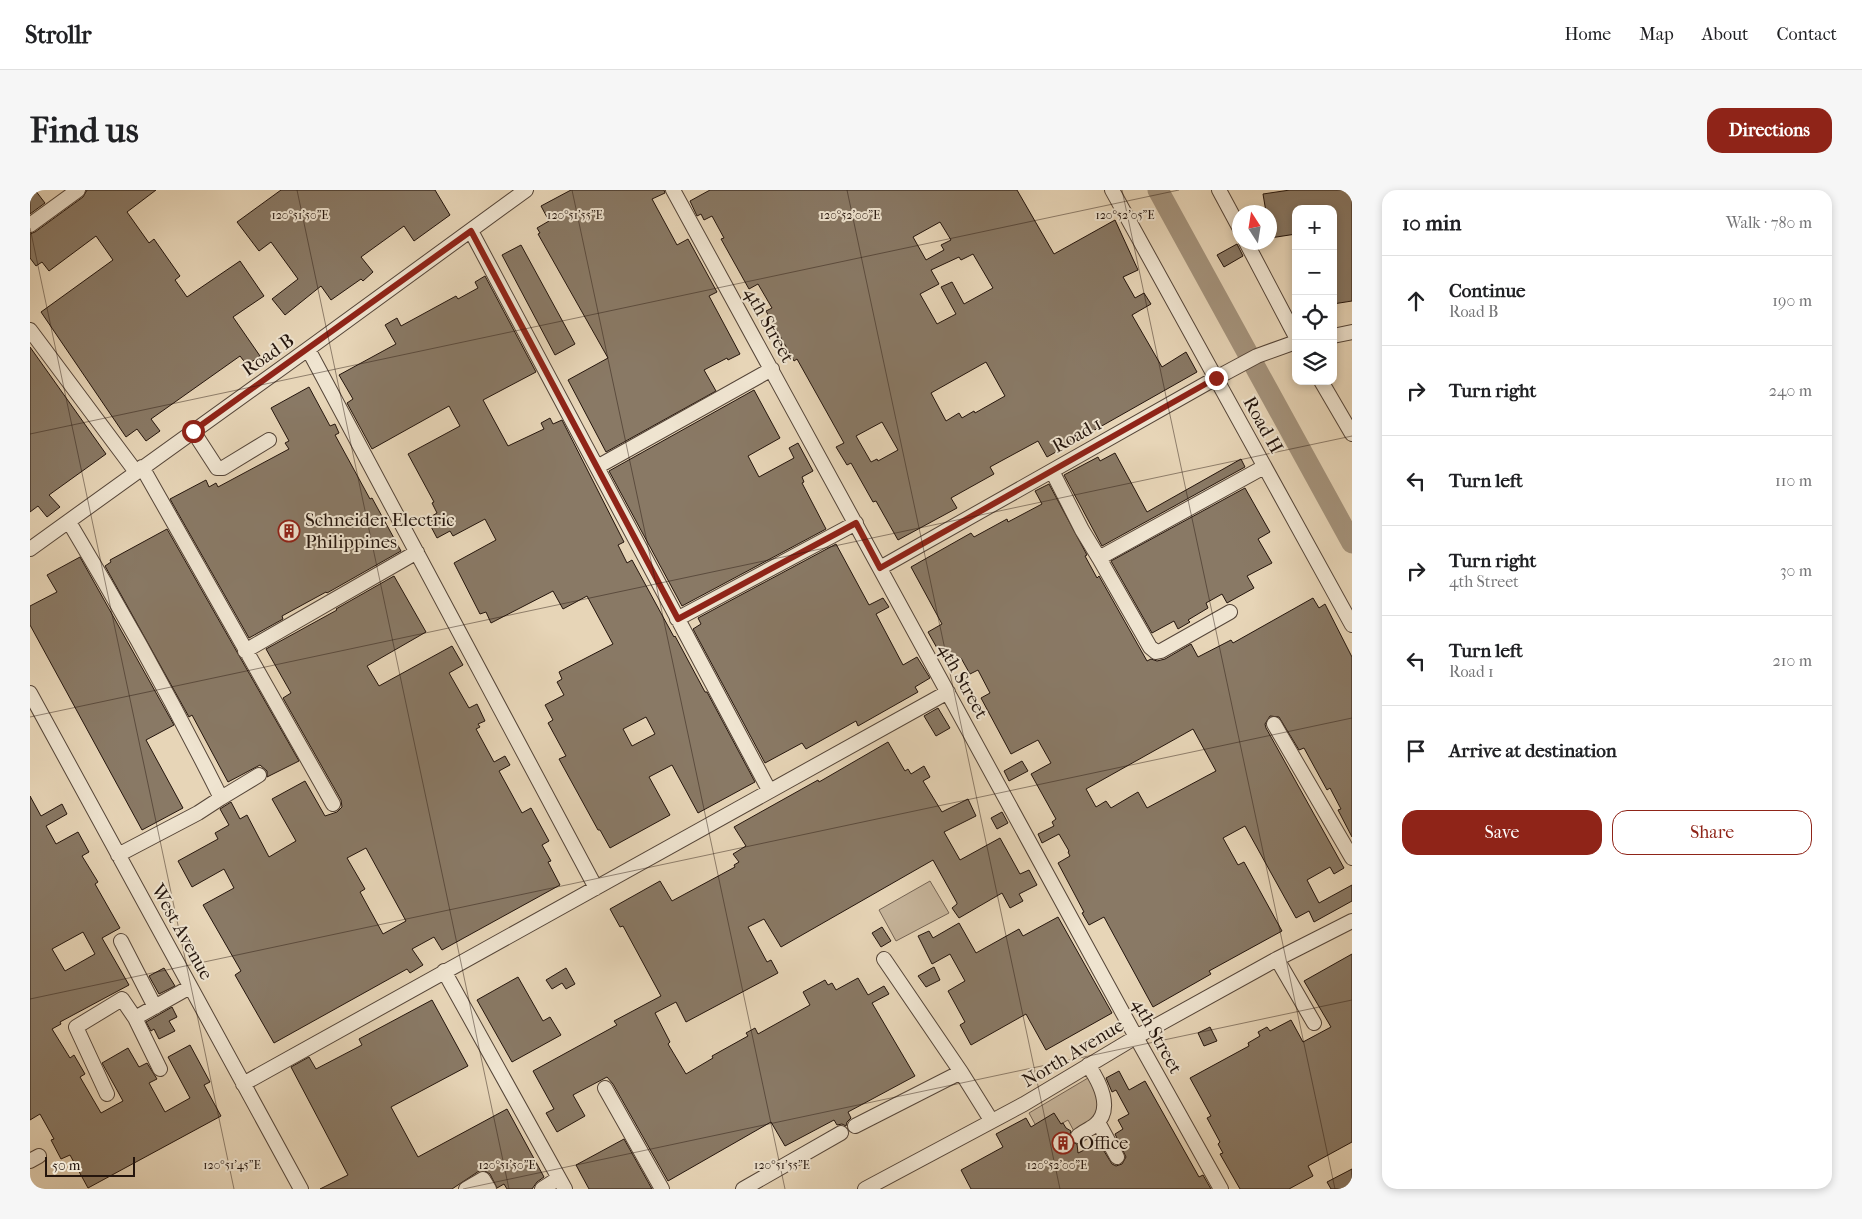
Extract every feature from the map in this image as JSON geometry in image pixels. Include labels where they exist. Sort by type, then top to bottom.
[{"type":"street","points":[[30,225],[78,190]]},
{"type":"street","name":"Road B","points":[[30,548],[69,522],[139,469],[526,190]]},
{"type":"street","name":"4th Street","points":[[673,190],[1136,1037],[1222,1189]]},
{"type":"street","name":"Road H","points":[[1112,190],[1352,624]]},
{"type":"street","points":[[1219,190],[1232,214]]},
{"type":"street","points":[[471,231],[769,790]]},
{"type":"street","points":[[1250,250],[1292,329]]},
{"type":"street","points":[[30,330],[139,469],[333,804]]},
{"type":"street","points":[[1337,335],[1352,332]]},
{"type":"street","name":"Road 1","points":[[880,568],[1216,378],[1252,359],[1292,344]]},
{"type":"street","points":[[308,349],[596,888]]},
{"type":"street","points":[[597,467],[772,369]]},
{"type":"street","points":[[1323,385],[1352,434]]},
{"type":"street","points":[[193,431],[217,468],[222,468],[268,440]]},
{"type":"street","points":[[1099,558],[1264,467]]},
{"type":"street","points":[[1052,471],[1082,530],[1150,647],[1156,652],[1162,651],[1230,612]]},
{"type":"street","points":[[69,522],[109,588],[190,735],[221,798]]},
{"type":"street","points":[[678,619],[856,523]]},
{"type":"street","points":[[246,651],[416,552]]},
{"type":"street","points":[[243,1084],[948,692]]},
{"type":"street","name":"West Avenue","points":[[30,693],[301,1189]]},
{"type":"street","points":[[1274,724],[1352,858]]},
{"type":"street","points":[[118,856],[198,813],[259,775]]},
{"type":"street","name":"North Avenue","points":[[865,1189],[1024,1104],[1136,1037],[1277,959],[1352,921]]},
{"type":"street","points":[[121,941],[155,1007]]},
{"type":"street","points":[[884,959],[961,1072],[991,1120]]},
{"type":"street","points":[[1277,959],[1314,1023]]},
{"type":"street","points":[[444,971],[562,1184],[542,1189]]},
{"type":"street","points":[[135,1018],[190,987]]},
{"type":"street","points":[[107,1094],[76,1027],[122,999],[135,1018],[160,1069]]},
{"type":"street","points":[[1078,1136],[1098,1122],[1103,1109],[1102,1091],[1088,1066]]},
{"type":"street","points":[[855,1126],[961,1072]]},
{"type":"street","points":[[605,1088],[662,1189]]},
{"type":"street","points":[[1098,1122],[1117,1157]]},
{"type":"street","points":[[743,1189],[842,1133]]},
{"type":"street","points":[[466,1189],[483,1179],[489,1189]]},
{"type":"shaded area","points":[[930,881],[949,913],[896,941],[879,910]]},
{"type":"shaded area","points":[[1093,1075],[1102,1109],[1076,1135],[1068,1120],[1041,1135],[1029,1113]]},
{"type":"building","points":[[30,190],[35,190],[45,203],[30,214]]},
{"type":"building","points":[[87,190],[156,190],[127,212],[149,243],[154,239],[180,276],[175,280],[187,297],[240,261],[264,296],[233,317],[260,356],[247,365],[240,356],[151,419],[160,431],[146,441],[137,429],[126,437],[41,312],[113,260],[96,236],[49,271],[42,262],[36,266],[30,258],[30,234],[83,197]]},
{"type":"building","points":[[281,190],[435,190],[450,215],[414,241],[404,226],[361,257],[373,272],[363,281],[361,279],[331,300],[321,286],[285,315],[272,299],[298,279],[271,242],[259,251],[237,222]]},
{"type":"building","points":[[571,190],[664,190],[665,193],[652,199],[677,245],[688,239],[717,292],[709,296],[740,354],[728,360],[727,358],[704,370],[716,391],[606,452],[568,380],[608,358],[538,234],[540,233],[537,228],[549,221],[541,206]]},
{"type":"building","points":[[710,190],[1017,190],[1054,254],[1115,220],[1138,270],[1123,277],[1135,298],[1144,293],[1151,304],[1132,315],[1162,367],[1186,352],[1197,372],[1047,457],[1038,441],[990,467],[994,474],[951,498],[957,508],[898,540],[876,501],[873,502],[851,463],[847,465],[836,447],[844,443],[797,359],[794,361],[766,311],[772,308],[758,284],[749,289],[721,239],[724,238],[712,216],[704,220],[701,214],[697,216],[690,201]],"holes":[[[940,222],[951,240],[941,245],[944,250],[926,260],[913,237]],[[973,254],[993,288],[964,304],[952,282],[941,287],[956,314],[937,324],[920,294],[939,284],[931,270],[959,257],[961,260]],[[986,362],[1005,396],[975,413],[974,411],[962,418],[959,413],[946,421],[931,393]],[[882,422],[898,450],[878,461],[877,459],[871,462],[856,436]]]},
{"type":"building","points":[[1290,190],[1352,190],[1352,301],[1337,303],[1337,205],[1292,205],[1292,235],[1277,237],[1277,205],[1265,205],[1263,194]]},
{"type":"building","points":[[521,245],[575,344],[555,355],[502,255]]},
{"type":"building","points":[[1232,247],[1232,250],[1240,250],[1243,256],[1224,267],[1217,255]]},
{"type":"building","points":[[485,276],[536,372],[483,400],[508,446],[544,429],[541,423],[550,418],[553,424],[562,420],[624,542],[618,545],[627,563],[632,560],[705,692],[707,692],[755,782],[698,813],[672,765],[649,777],[670,815],[610,848],[559,759],[566,756],[548,723],[553,720],[545,705],[564,695],[557,682],[562,679],[559,672],[613,644],[587,596],[563,609],[553,591],[491,623],[486,612],[480,614],[454,563],[496,540],[485,519],[453,536],[450,531],[437,538],[427,519],[437,513],[432,503],[434,502],[408,454],[460,426],[449,406],[372,449],[347,403],[353,399],[339,375],[396,344],[385,325],[397,318],[401,326],[456,296],[458,299],[478,288],[475,282]],"holes":[[[646,717],[655,734],[632,746],[623,729]]]},
{"type":"building","points":[[30,347],[106,454],[49,495],[60,507],[47,517],[38,506],[30,512]]},
{"type":"building","name":"Schneider Electric Philippines","points":[[309,387],[330,426],[335,424],[339,433],[335,435],[401,551],[282,616],[283,619],[249,638],[170,499],[206,480],[209,487],[216,483],[218,487],[289,449],[285,443],[289,441],[271,408]]},
{"type":"building","points":[[754,390],[780,438],[748,456],[759,477],[794,458],[789,448],[798,443],[813,471],[802,477],[804,482],[802,483],[826,529],[682,606],[609,471]]},
{"type":"building","points":[[1115,453],[1147,512],[1241,459],[1245,467],[1102,546],[1064,475],[1098,457],[1100,461]]},
{"type":"building","points":[[1049,484],[1087,555],[1085,556],[1097,578],[1099,576],[1147,661],[1151,659],[1157,661],[1165,659],[1191,644],[1198,657],[1231,640],[1233,643],[1313,598],[1319,608],[1325,604],[1352,657],[1352,837],[1338,810],[1341,809],[1330,788],[1327,790],[1304,748],[1299,750],[1279,717],[1270,716],[1265,724],[1344,868],[1334,874],[1330,867],[1307,880],[1319,903],[1352,885],[1352,901],[1314,922],[1309,911],[1296,918],[1245,826],[1223,838],[1238,865],[1244,862],[1282,931],[1209,971],[1211,974],[1153,1007],[1104,917],[1089,925],[1082,913],[1084,912],[1058,863],[1070,856],[1059,834],[1042,843],[1038,834],[1054,826],[1052,822],[1056,819],[1031,774],[1051,763],[1038,740],[1011,754],[981,698],[990,693],[978,670],[970,674],[961,658],[947,666],[928,632],[942,624],[911,567],[971,533],[974,537],[1007,519],[1008,522],[1042,504],[1035,491]],"holes":[[[1193,729],[1216,771],[1147,808],[1138,792],[1111,808],[1106,801],[1096,807],[1086,789]]]},
{"type":"building","points":[[1245,488],[1270,532],[1258,539],[1272,563],[1247,576],[1254,588],[1227,603],[1222,594],[1206,603],[1208,608],[1188,620],[1190,622],[1178,629],[1174,621],[1152,633],[1111,561]]},
{"type":"building","points":[[167,529],[299,761],[267,777],[267,771],[260,765],[228,782],[192,715],[189,717],[105,566],[111,562],[110,560]]},
{"type":"building","points":[[836,544],[869,605],[883,598],[889,607],[876,614],[903,665],[917,657],[930,678],[915,687],[918,692],[858,726],[856,721],[806,749],[802,743],[765,763],[693,629],[701,624],[698,618]]},
{"type":"building","points":[[80,557],[174,725],[146,740],[183,808],[142,830],[30,625],[30,606],[57,592],[47,575]]},
{"type":"building","points":[[394,576],[426,632],[367,666],[379,686],[452,646],[463,665],[449,673],[469,708],[477,704],[485,721],[478,724],[480,727],[476,729],[494,762],[505,756],[510,765],[499,771],[522,813],[531,808],[549,841],[542,845],[551,861],[548,862],[560,885],[442,950],[434,937],[412,949],[423,965],[410,973],[407,969],[274,1043],[235,975],[241,971],[203,905],[234,888],[224,869],[192,887],[178,861],[218,839],[215,833],[229,825],[220,809],[231,802],[240,819],[247,815],[269,857],[296,841],[272,799],[305,781],[325,816],[337,812],[342,807],[341,800],[283,698],[291,693],[266,649]],"holes":[[[366,848],[406,921],[383,934],[360,892],[365,889],[347,858]]]},
{"type":"building","points":[[938,708],[950,728],[936,736],[924,716]]},
{"type":"building","points":[[888,742],[905,771],[908,769],[911,774],[924,766],[930,777],[923,781],[942,812],[968,799],[976,816],[944,832],[960,860],[1000,838],[1020,874],[1029,870],[1037,885],[1019,894],[1023,901],[1010,908],[1002,893],[959,918],[952,908],[957,903],[933,860],[781,947],[764,919],[748,927],[767,962],[771,960],[778,973],[686,1022],[676,1002],[655,1013],[670,1042],[668,1044],[686,1074],[713,1058],[712,1056],[748,1036],[746,1033],[755,1028],[758,1034],[810,1005],[803,992],[825,980],[828,985],[832,983],[836,990],[858,978],[868,995],[884,986],[889,994],[872,1003],[915,1076],[848,1112],[851,1118],[846,1126],[842,1124],[837,1125],[834,1120],[785,1146],[771,1122],[668,1181],[613,1084],[607,1077],[573,1095],[585,1116],[557,1132],[546,1113],[554,1109],[533,1071],[617,1025],[614,1021],[661,996],[623,926],[620,927],[610,909],[660,881],[672,901],[735,867],[734,865],[739,862],[733,854],[746,846],[734,827],[818,780],[819,782]]},
{"type":"building","points":[[1022,761],[1028,771],[1009,781],[1004,771]]},
{"type":"building","points":[[30,796],[41,816],[62,804],[67,814],[46,826],[56,844],[78,832],[89,852],[82,856],[98,882],[95,884],[120,928],[102,938],[129,985],[60,1022],[61,1024],[52,1029],[70,1058],[74,1055],[85,1074],[80,1077],[101,1113],[123,1101],[102,1063],[128,1048],[139,1067],[147,1063],[157,1079],[149,1083],[165,1112],[190,1098],[168,1057],[190,1045],[210,1082],[204,1085],[221,1116],[88,1188],[70,1155],[61,1159],[51,1140],[54,1139],[40,1114],[30,1120]],"holes":[[[83,932],[95,954],[65,971],[52,949]]]},
{"type":"building","points":[[1002,812],[1008,823],[997,829],[991,818]]},
{"type":"building","points":[[1058,917],[1112,1013],[1046,1050],[1026,1014],[971,1045],[960,1025],[965,1022],[948,991],[965,981],[950,954],[932,964],[918,936],[929,931],[933,938],[959,923],[976,953],[1019,929],[1023,936]]},
{"type":"building","points":[[882,927],[891,941],[881,947],[872,933]]},
{"type":"building","points":[[1352,954],[1352,1142],[1308,1166],[1313,1176],[1289,1189],[1240,1189],[1220,1154],[1223,1153],[1218,1144],[1220,1142],[1207,1118],[1211,1116],[1190,1078],[1249,1046],[1248,1043],[1260,1036],[1258,1032],[1267,1027],[1270,1031],[1291,1020],[1303,1042],[1331,1027],[1304,981]]},
{"type":"building","points":[[934,967],[940,980],[926,987],[918,976]]},
{"type":"building","points":[[164,968],[175,986],[159,994],[149,976]]},
{"type":"building","points":[[566,968],[575,984],[566,989],[562,983],[552,989],[546,980]]},
{"type":"building","points":[[518,977],[543,1021],[550,1017],[561,1035],[512,1062],[477,1000]]},
{"type":"building","points":[[432,1000],[468,1066],[391,1107],[418,1157],[507,1109],[544,1177],[532,1189],[507,1189],[504,1184],[497,1188],[490,1174],[483,1170],[452,1189],[320,1189],[348,1175],[291,1067],[309,1057],[316,1069],[362,1045],[359,1039]]},
{"type":"building","points":[[172,1007],[177,1017],[169,1021],[175,1031],[159,1039],[154,1029],[151,1031],[146,1022]]},
{"type":"building","points":[[1210,1027],[1217,1041],[1204,1046],[1198,1033]]},
{"type":"building","points":[[1119,1071],[1129,1090],[1145,1081],[1199,1177],[1203,1175],[1211,1189],[971,1189],[961,1170],[1003,1147],[996,1134],[1026,1118],[1031,1127],[1054,1113],[1061,1124],[1063,1123],[1071,1131],[1069,1137],[1071,1142],[1077,1144],[1078,1153],[1099,1143],[1112,1164],[1116,1166],[1122,1164],[1126,1157],[1115,1134],[1123,1129],[1118,1120],[1129,1114],[1116,1090],[1112,1092],[1106,1078]]},
{"type":"building","points":[[624,1139],[652,1189],[589,1189],[576,1165]]},
{"type":"building","points":[[1352,1169],[1352,1189],[1331,1189],[1327,1182]]},
{"type":"waterway","points":[[1158,190],[1352,543]]},
{"type":"place","name":"Schneider Electric Philippines","points":[[289,531]]},
{"type":"place","name":"Office","points":[[1063,1143]]},
{"type":"route","points":[[193,431],[471,231],[678,619],[856,523],[880,568],[1216,378]]}]
